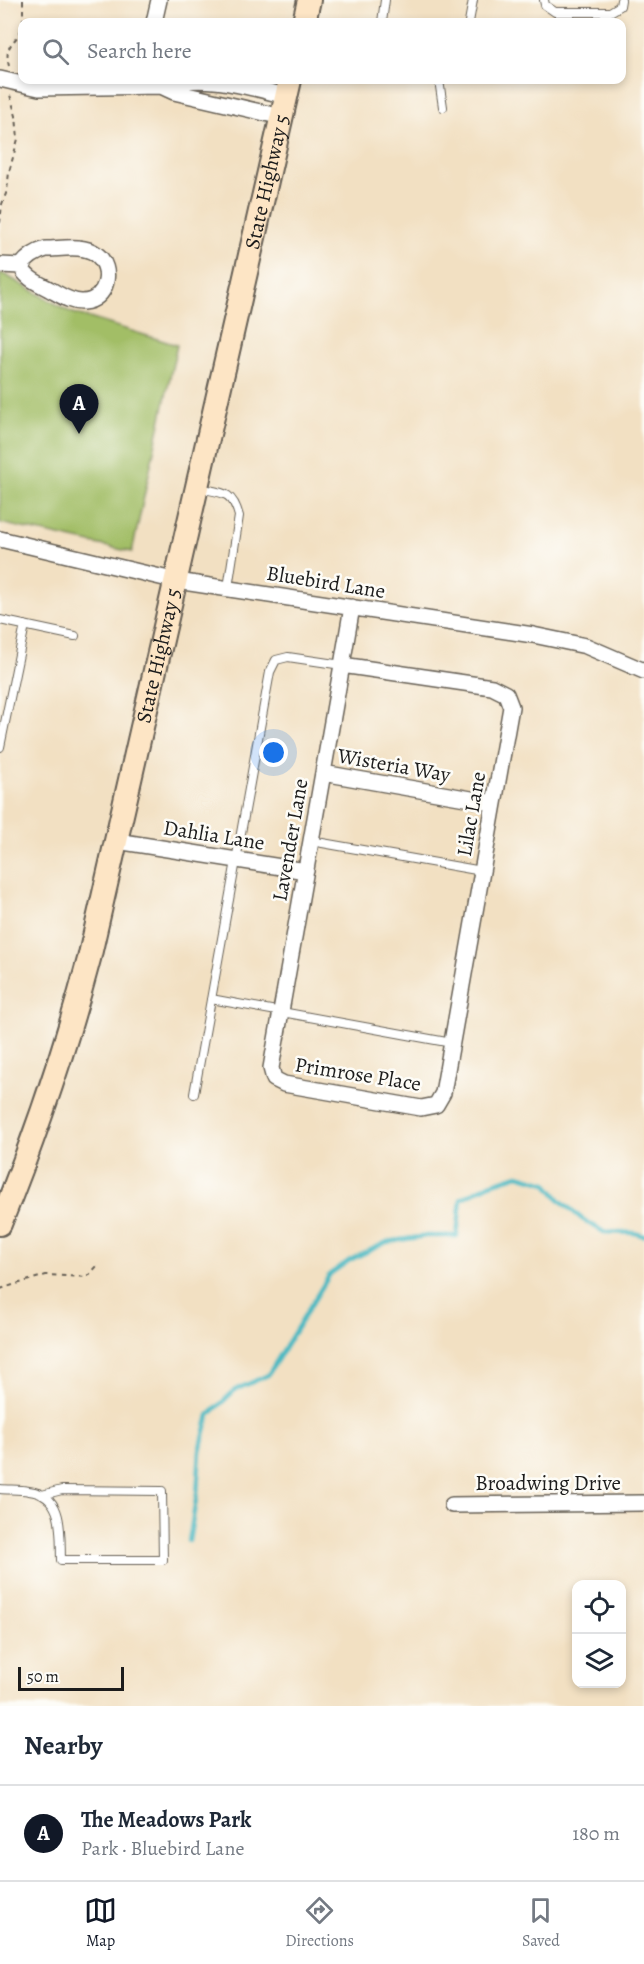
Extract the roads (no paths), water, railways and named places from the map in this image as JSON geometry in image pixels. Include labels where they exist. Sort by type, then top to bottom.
[{"type":"main road","points":[[305,18],[309,0]]},
{"type":"main road","name":"State Highway 5","points":[[0,1224],[35,1137],[73,1020],[177,581],[196,488],[286,97]]},
{"type":"street","points":[[155,18],[159,0]]},
{"type":"street","points":[[22,84],[39,88],[152,84],[174,92],[286,97]]},
{"type":"street","points":[[237,84],[286,97]]},
{"type":"street","points":[[46,249],[83,249],[96,254],[105,265],[108,275],[105,287],[99,296],[83,302],[72,301],[29,278],[22,271],[21,266],[36,252],[46,249]]},
{"type":"street","points":[[0,265],[21,266]]},
{"type":"street","name":"Bluebird Lane","points":[[0,539],[177,581],[533,635],[586,646],[644,671]]},
{"type":"street","name":"Lavender Lane","points":[[274,1079],[271,1068],[352,608]]},
{"type":"street","name":"Lilac Lane","points":[[342,665],[492,687],[506,694],[511,707],[443,1093],[436,1105]]},
{"type":"street","name":"Wisteria Way","points":[[323,773],[494,803]]},
{"type":"street","name":"Dahlia Lane","points":[[117,841],[306,871]]},
{"type":"street","name":"Primrose Place","points":[[274,1079],[284,1084],[421,1108],[436,1105]]},
{"type":"street","name":"Broadwing Drive","points":[[452,1505],[644,1503]]},
{"type":"lane","points":[[383,18],[386,0]]},
{"type":"lane","points":[[470,18],[473,0]]},
{"type":"lane","points":[[544,0],[545,5],[555,12],[610,12],[620,6],[621,0]]},
{"type":"lane","points":[[440,84],[443,107]]},
{"type":"lane","points":[[196,488],[233,498],[236,505],[239,516],[228,588]]},
{"type":"lane","points":[[0,620],[75,636]]},
{"type":"lane","points":[[0,747],[25,625]]},
{"type":"lane","points":[[194,1094],[270,672],[276,660],[288,657],[342,665]]},
{"type":"lane","points":[[311,841],[482,871]]},
{"type":"lane","points":[[212,999],[452,1043]]},
{"type":"lane","points":[[0,1489],[31,1491],[42,1495],[56,1506],[60,1522],[61,1560],[163,1560],[162,1491],[62,1490],[42,1495]]},
{"type":"waterway","points":[[189,1541],[197,1494],[200,1451],[209,1415],[235,1390],[268,1375],[330,1274],[350,1260],[387,1242],[426,1236],[457,1236],[461,1199],[490,1184],[518,1175],[546,1183],[560,1200],[582,1219],[604,1232],[635,1233],[644,1236]]},
{"type":"place","name":"The Meadows Park","points":[[79,434]]}]
